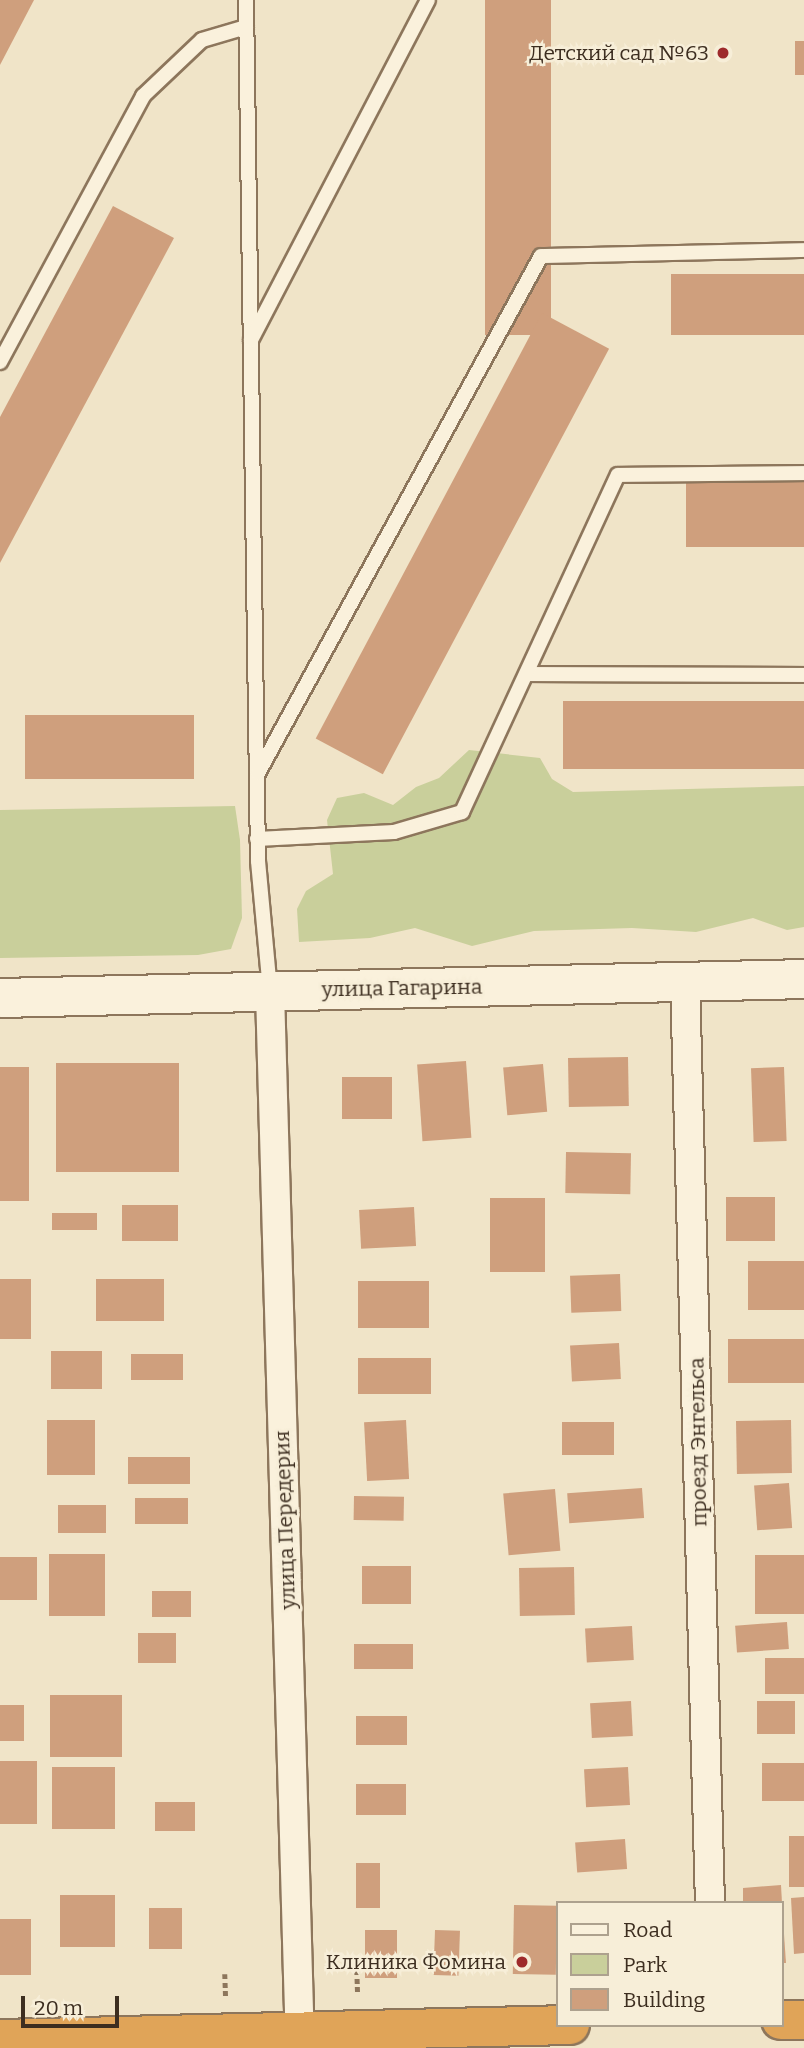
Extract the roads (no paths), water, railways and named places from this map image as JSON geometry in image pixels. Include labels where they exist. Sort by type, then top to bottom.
[{"type":"highway","points":[[783,2020],[804,2020]]},
{"type":"highway","points":[[0,2039],[299,2040],[556,2026]]},
{"type":"street","name":"улица Гагарина","points":[[0,998],[804,979]]},
{"type":"street","name":"проезд Энгельса","points":[[685,981],[710,1901]]},
{"type":"street","name":"улица Передерия","points":[[270,992],[299,2040]]},
{"type":"lane","points":[[246,0],[257,839],[270,992]]},
{"type":"lane","points":[[251,342],[429,0]]},
{"type":"lane","points":[[0,362],[143,96],[202,40],[246,27]]},
{"type":"lane","points":[[257,774],[541,256],[804,250]]},
{"type":"lane","points":[[257,839],[394,832],[461,812],[528,674],[618,475],[804,473]]},
{"type":"lane","points":[[528,674],[804,675]]},
{"type":"place","name":"Детский сад №63","points":[[723,53]]},
{"type":"place","name":"Клиника Фомина","points":[[522,1962]]}]
